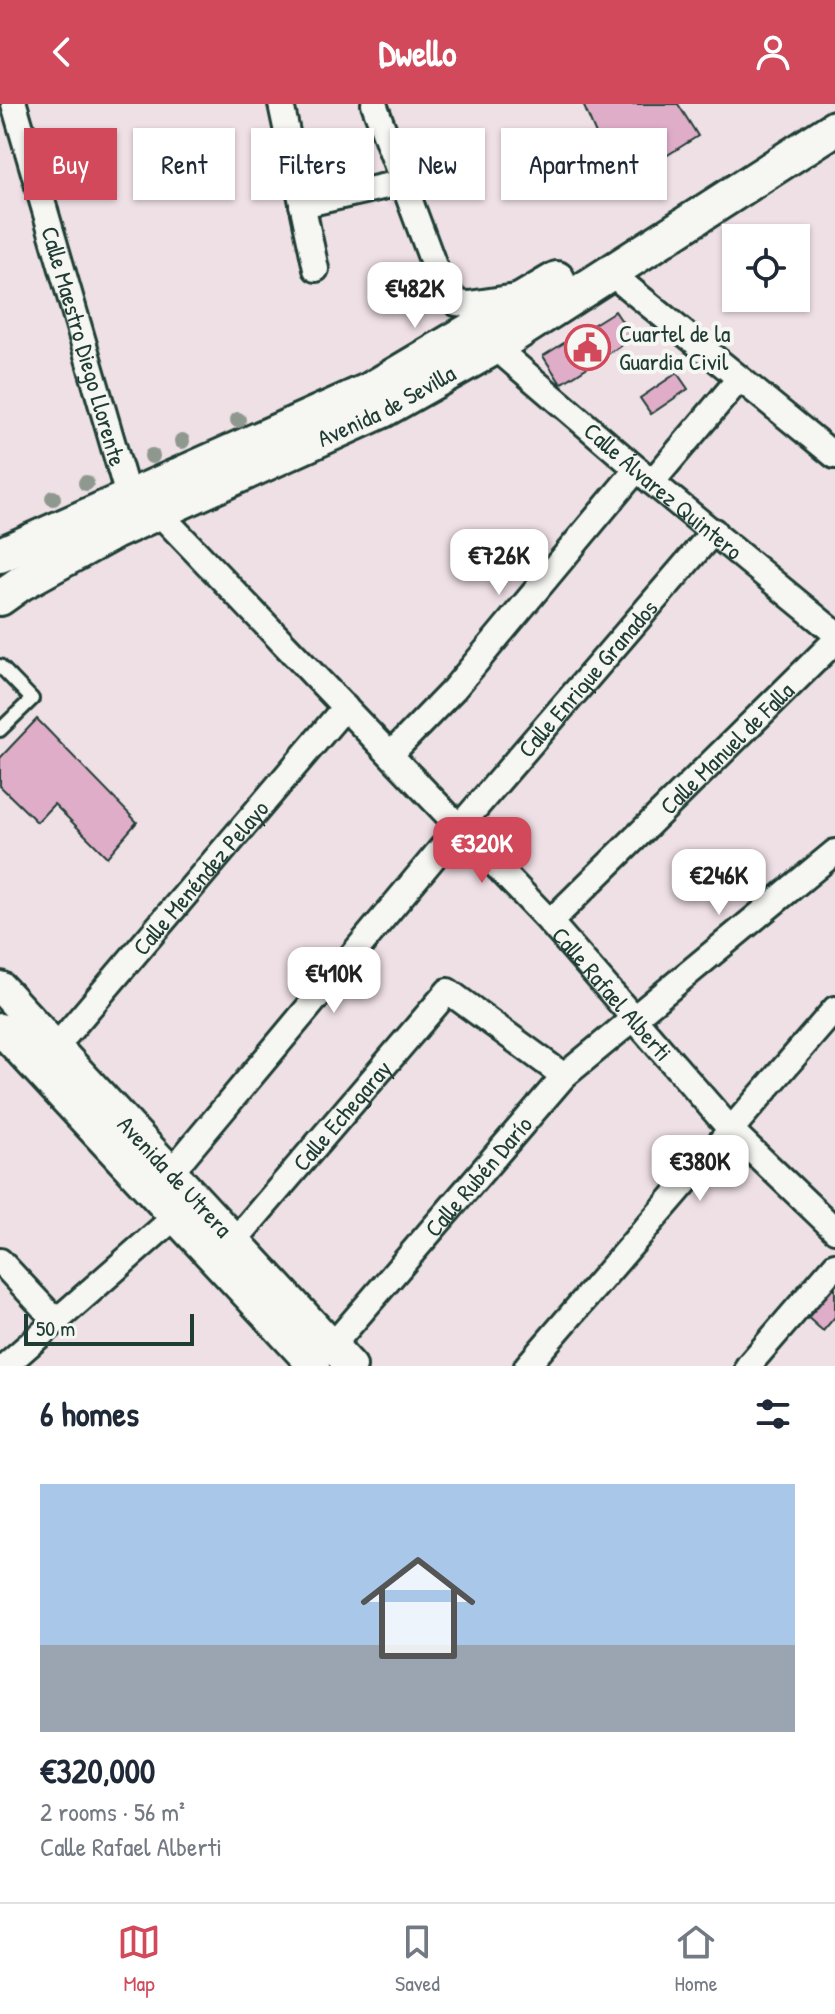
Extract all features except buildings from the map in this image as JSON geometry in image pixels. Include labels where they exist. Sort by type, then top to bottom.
[{"type":"main road","name":"Avenida de Sevilla","points":[[0,555],[370,390],[534,295],[830,104]]},
{"type":"main road","name":"Avenida de Sevilla","points":[[0,598],[54,563],[383,410],[495,347],[835,128]]},
{"type":"street","name":"Calle Maestro Diego Llorente","points":[[14,104],[128,496]]},
{"type":"street","points":[[281,104],[316,269]]},
{"type":"street","points":[[374,104],[390,146]]},
{"type":"street","points":[[302,205],[390,185]]},
{"type":"street","points":[[410,200],[436,271],[456,303],[534,295]]},
{"type":"street","points":[[609,272],[835,456]]},
{"type":"street","points":[[495,347],[492,330],[523,308],[534,295]]},
{"type":"street","name":"Calle Álvarez Quintero","points":[[495,347],[835,633]]},
{"type":"street","points":[[392,753],[454,689],[645,476],[739,379]]},
{"type":"street","name":"Calle Rafael Alberti","points":[[158,512],[392,753],[550,922],[731,1130],[835,1230]]},
{"type":"street","name":"Calle Enrique Granados","points":[[171,1172],[460,826],[714,531]]},
{"type":"street","name":"Calle Manuel de Falla","points":[[550,922],[835,641]]},
{"type":"street","name":"Calle Menéndez Pelayo","points":[[55,1048],[345,707]]},
{"type":"street","name":"Calle Rubén Darío","points":[[316,1359],[564,1076],[835,852]]},
{"type":"street","name":"Avenida de Utrera","points":[[0,987],[235,1240],[316,1359]]},
{"type":"street","name":"Calle Echegaray","points":[[235,1240],[448,991],[564,1076]]},
{"type":"street","points":[[527,1366],[835,1009]]},
{"type":"street","name":"Avenida de Utrera","points":[[0,1029],[316,1359]]},
{"type":"street","points":[[5,1366],[176,1216]]},
{"type":"street","points":[[0,1261],[56,1321]]},
{"type":"street","points":[[748,1366],[835,1265]]},
{"type":"lane","points":[[0,666],[32,699],[0,730]]},
{"type":"place","name":"Cuartel de la Guardia Civil","points":[[588,347]]}]
